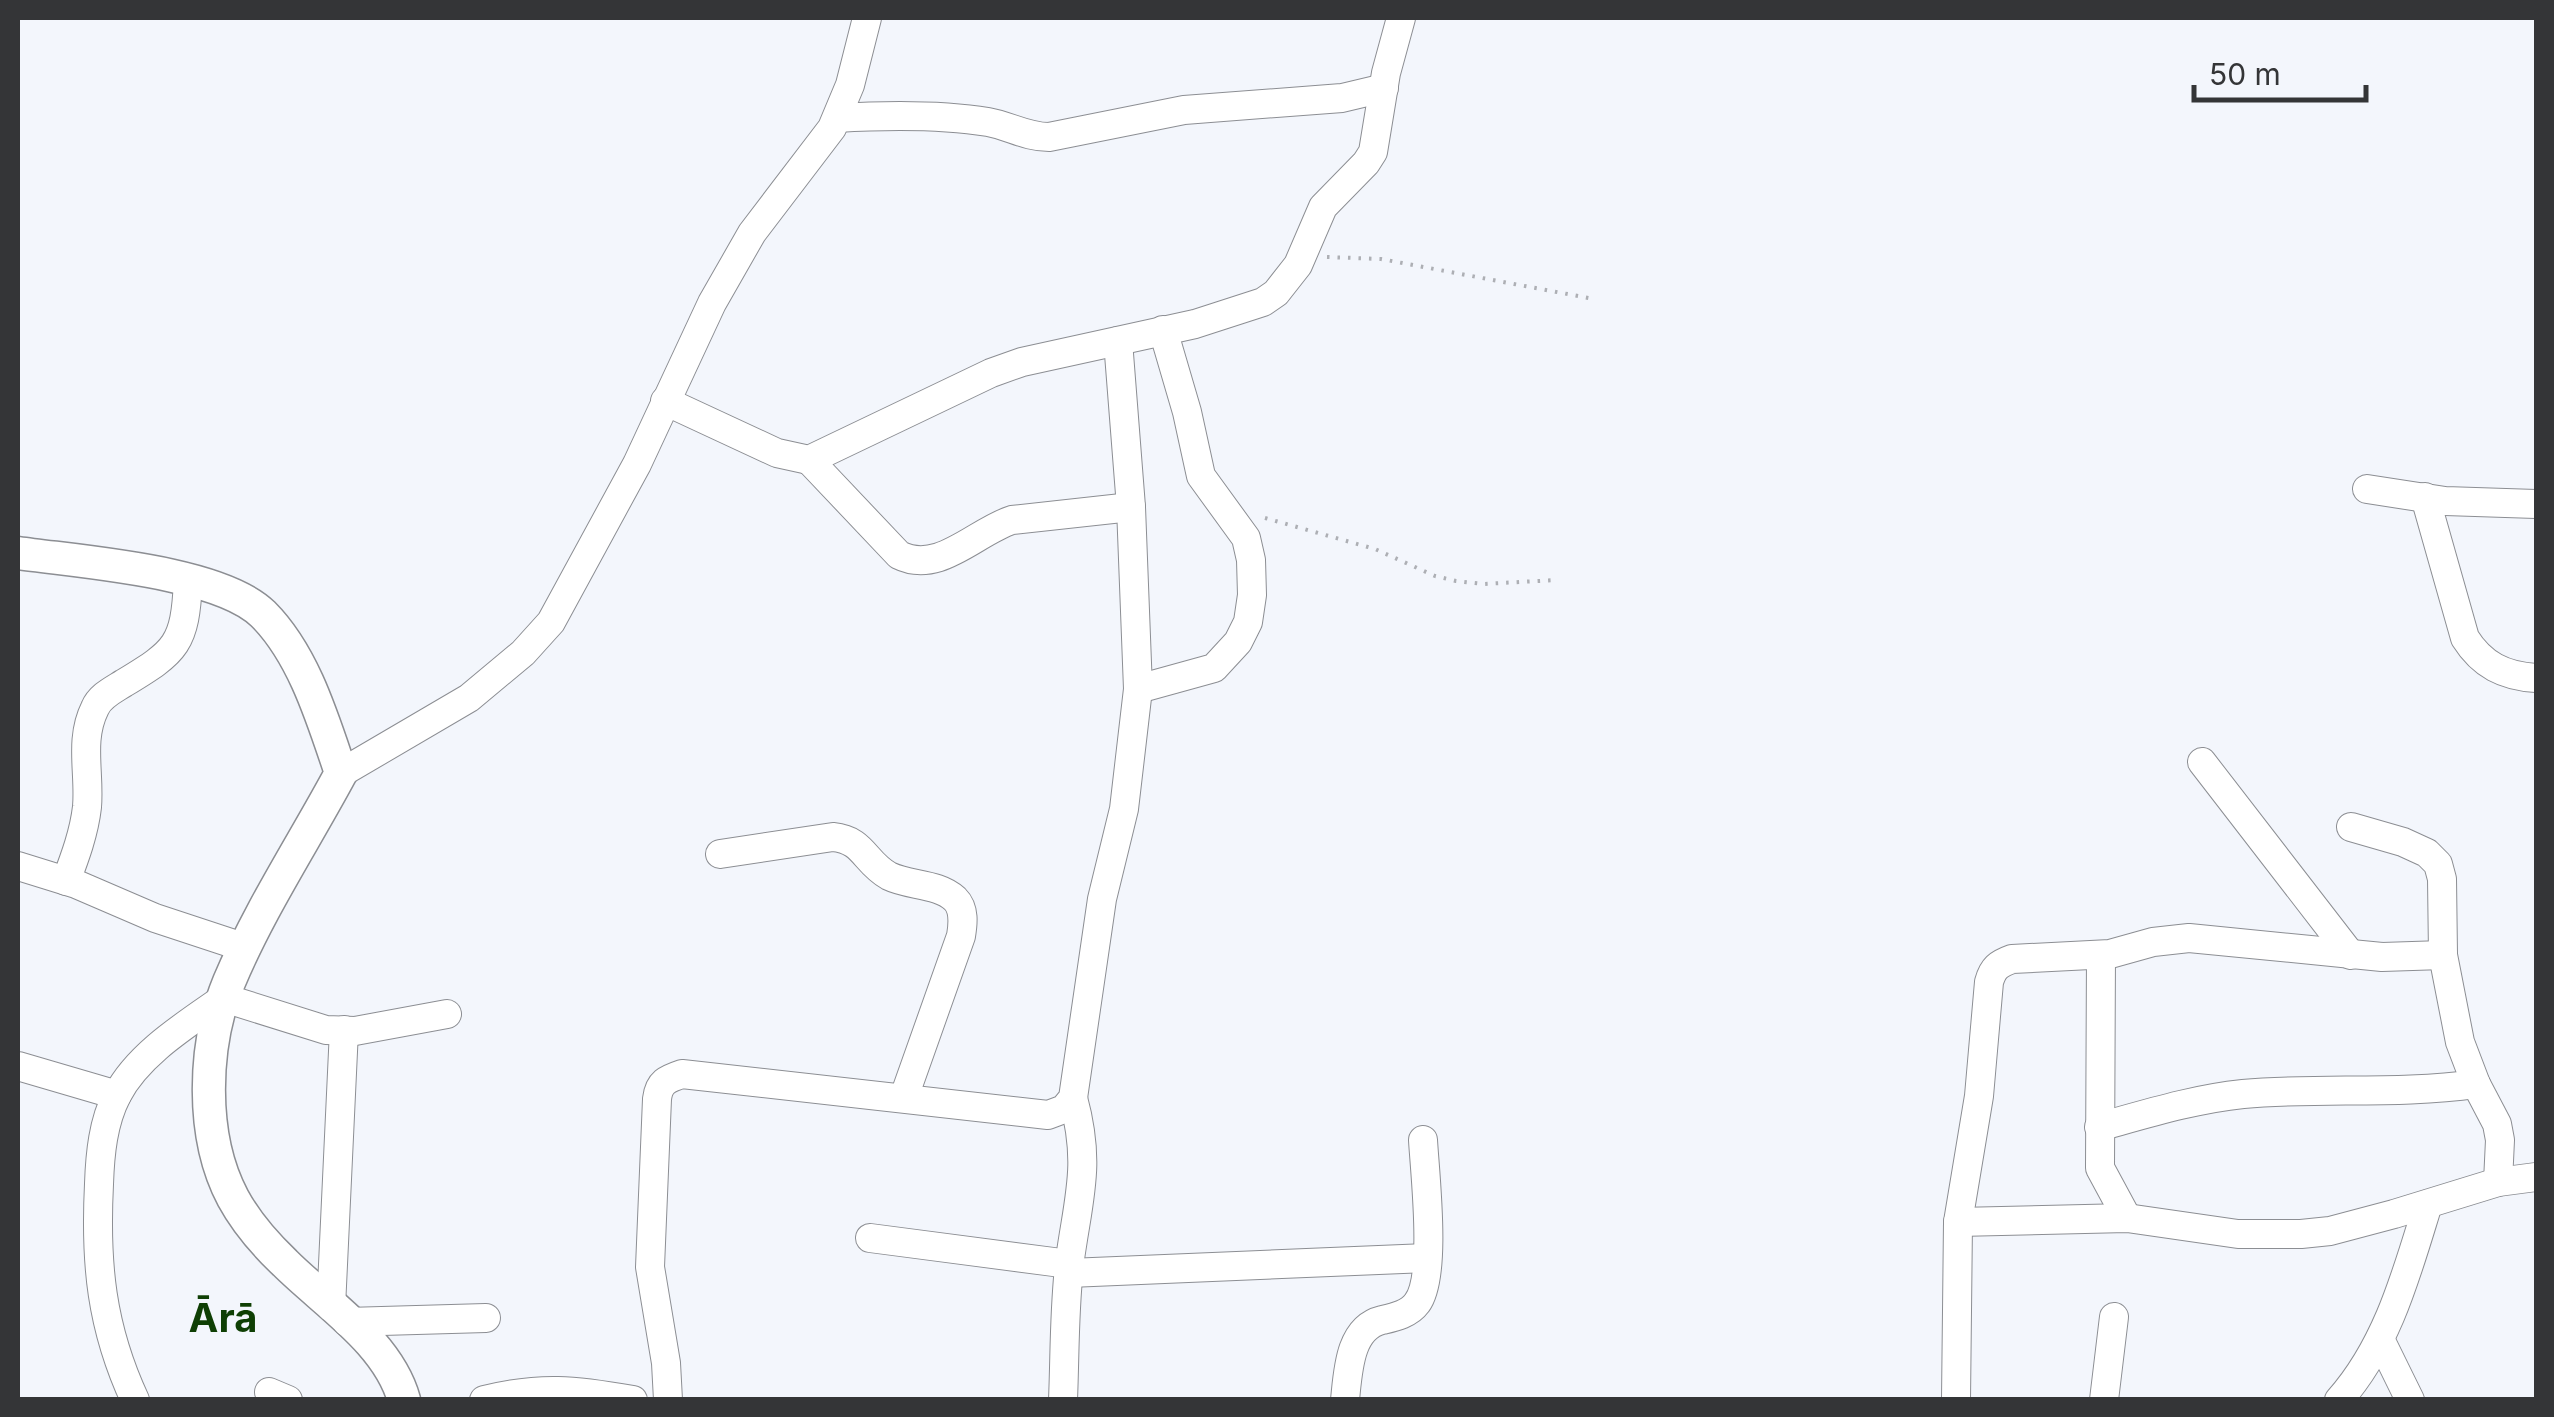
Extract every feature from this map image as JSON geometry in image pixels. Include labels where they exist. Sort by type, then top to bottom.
[{"type":"street","points":[[404,1400],[383,1357],[259,1236],[232,1196],[222,1173],[213,1127],[210,1078],[212,1047],[224,998],[246,948],[341,774],[469,698],[536,640],[564,602],[637,464],[712,303],[752,233],[837,118],[867,18]]},
{"type":"street","points":[[809,460],[1022,362],[1194,324],[1263,302],[1288,281],[1298,265],[1322,207],[1366,164],[1373,152],[1401,18]]},
{"type":"street","points":[[837,118],[952,118],[994,123],[1030,137],[1049,137],[1184,110],[1342,98],[1384,88]]},
{"type":"street","points":[[1138,688],[1191,677],[1214,668],[1228,656],[1248,622],[1252,577],[1246,538],[1201,476],[1162,330]]},
{"type":"street","points":[[1063,1400],[1069,1268],[1084,1167],[1082,1128],[1074,1098],[1102,899],[1124,809],[1138,688],[1131,507],[1118,341]]},
{"type":"street","points":[[665,402],[777,453],[809,460],[899,556],[910,561],[925,562],[946,555],[994,526],[1012,520],[1131,507]]},
{"type":"street","points":[[2368,488],[2425,498],[2536,504]]},
{"type":"street","points":[[2425,498],[2465,638],[2477,657],[2496,670],[2536,678]]},
{"type":"street","points":[[18,553],[188,581],[234,595],[260,611],[278,631],[320,712],[341,774]]},
{"type":"street","points":[[66,881],[88,803],[84,762],[90,718],[97,702],[171,651],[182,636],[188,581]]},
{"type":"street","points":[[2202,762],[2351,954]]},
{"type":"street","points":[[2351,827],[2403,842],[2427,853],[2438,864],[2442,879],[2443,955],[2460,1042],[2497,1124],[2498,1182]]},
{"type":"street","points":[[720,854],[849,838],[877,868],[892,877],[952,896],[960,906],[961,936],[904,1097]]},
{"type":"street","points":[[18,866],[246,948]]},
{"type":"street","points":[[1956,1400],[1958,1222],[1979,1096],[1992,971],[1999,964],[2012,959],[2101,955],[2189,938],[2404,958],[2443,955]]},
{"type":"street","points":[[2101,955],[2100,1168],[2127,1218]]},
{"type":"street","points":[[224,998],[326,1030],[384,1027],[447,1014]]},
{"type":"street","points":[[135,1400],[109,1328],[97,1261],[100,1154],[117,1094],[128,1077],[163,1044],[224,998]]},
{"type":"street","points":[[339,1314],[344,1030]]},
{"type":"street","points":[[18,1066],[117,1094]]},
{"type":"street","points":[[668,1400],[666,1363],[650,1268],[659,1087],[667,1079],[682,1074],[1048,1114],[1064,1110],[1074,1098]]},
{"type":"street","points":[[2098,1126],[2205,1099],[2243,1094],[2382,1092],[2476,1084]]},
{"type":"street","points":[[1345,1400],[1358,1338],[1377,1321],[1406,1313],[1418,1302],[1424,1284],[1427,1258],[1422,1140]]},
{"type":"street","points":[[1958,1222],[2127,1218],[2238,1234],[2301,1234],[2330,1231],[2498,1182],[2536,1177]]},
{"type":"street","points":[[2339,1400],[2362,1373],[2380,1340],[2428,1204]]},
{"type":"street","points":[[870,1238],[1069,1268],[1427,1258]]},
{"type":"street","points":[[339,1314],[486,1318]]},
{"type":"street","points":[[2104,1400],[2114,1317]]},
{"type":"street","points":[[2380,1340],[2410,1400]]},
{"type":"street","points":[[484,1400],[552,1389],[633,1400]]},
{"type":"path","points":[[1298,265],[1336,256],[1381,259],[1594,299]]},
{"type":"path","points":[[1222,505],[1374,549],[1456,581],[1483,584],[1557,580]]},
{"type":"district","name":"Ārā","points":[[223,1318]]}]
